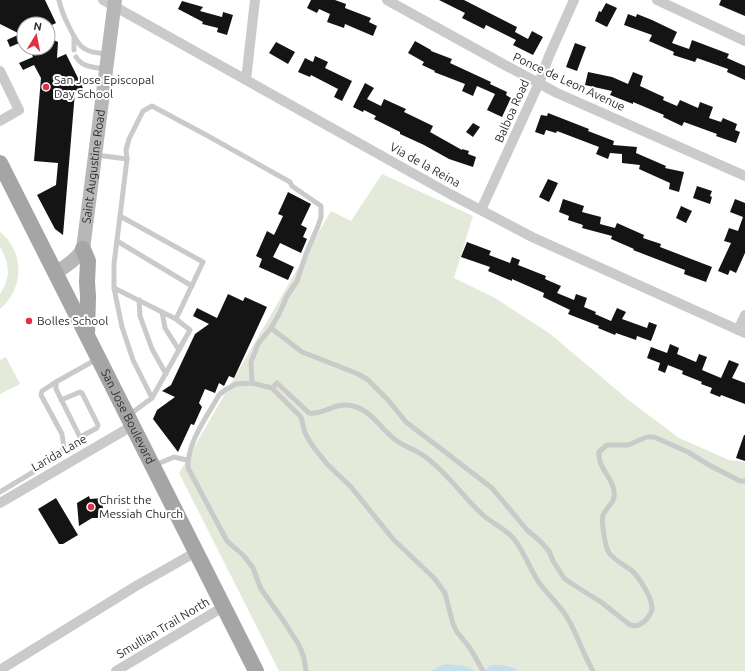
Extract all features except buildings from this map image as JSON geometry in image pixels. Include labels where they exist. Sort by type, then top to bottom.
[{"type":"main road","name":"Saint Augustine Road","points":[[83,249],[108,54],[111,2]]},
{"type":"main road","name":"San Jose Boulevard","points":[[0,163],[56,272],[129,422],[256,671]]},
{"type":"main road","points":[[56,272],[70,264],[78,257],[83,249]]},
{"type":"main road","points":[[83,249],[88,261],[87,336]]},
{"type":"street","points":[[246,80],[255,0]]},
{"type":"street","name":"Ponce de Leon Avenue","points":[[387,0],[539,83],[745,176]]},
{"type":"street","name":"Balboa Road","points":[[481,210],[539,83],[549,56],[574,0]]},
{"type":"street","points":[[657,0],[745,41]]},
{"type":"street","name":"Via de la Reina","points":[[111,2],[246,80],[532,237],[742,332]]},
{"type":"street","points":[[0,71],[19,110],[0,121]]},
{"type":"street","points":[[742,332],[745,315]]},
{"type":"street","name":"Larida Lane","points":[[0,503],[129,422]]},
{"type":"street","points":[[0,670],[136,586],[196,552]]},
{"type":"street","name":"Smullian Trail North","points":[[116,671],[223,607]]},
{"type":"lane","points":[[59,0],[74,38],[84,49],[108,54]]},
{"type":"lane","points":[[74,38],[74,50]]},
{"type":"lane","points":[[76,57],[80,63],[84,65],[106,69]]},
{"type":"lane","points":[[152,398],[131,353],[122,327],[114,288],[114,264],[127,159],[126,150],[129,139],[143,111],[152,106],[290,182],[292,186],[321,206],[321,217],[297,281],[287,296],[271,328],[258,344],[251,362],[252,382]]},
{"type":"lane","points":[[95,154],[127,159]]},
{"type":"lane","points":[[120,216],[203,262],[176,319]]},
{"type":"lane","points":[[117,241],[192,286]]},
{"type":"lane","points":[[114,288],[176,319],[190,330],[152,398],[129,422]]},
{"type":"lane","points":[[139,300],[140,316],[152,349],[166,374]]},
{"type":"lane","points":[[162,312],[165,328],[179,350]]},
{"type":"lane","points":[[271,328],[302,352],[356,373],[367,379],[388,400],[406,422],[492,488],[527,530],[541,542],[568,582],[601,602],[630,625],[635,627],[641,625],[649,617],[652,610],[651,602],[637,576],[608,553],[601,523],[603,515],[614,499],[614,491],[600,465],[599,452],[607,445],[628,445],[647,437],[654,437],[688,452],[726,472],[734,478],[745,481]]},
{"type":"lane","points":[[0,492],[53,460],[64,448],[62,434],[41,395],[42,391],[98,358]]},
{"type":"lane","points":[[56,382],[56,389],[61,400],[80,437],[97,428],[98,425],[82,393],[80,392],[61,400]]},
{"type":"lane","points":[[306,671],[299,645],[261,589],[253,568],[244,556],[227,542],[220,531],[188,468],[187,460],[192,443],[219,395],[236,384],[252,382],[272,388],[301,417],[305,433],[312,445],[327,464],[351,487],[393,539],[434,578],[445,593],[453,624],[457,632],[470,648],[483,671]]},
{"type":"lane","points":[[272,388],[277,383],[305,410],[309,412],[315,413],[333,406],[342,405],[351,405],[361,409],[378,422],[397,440],[429,459],[478,510],[514,539],[521,548],[532,572],[569,619],[593,671]]},
{"type":"lane","points":[[286,402],[291,397]]},
{"type":"lane","points":[[301,417],[309,412]]},
{"type":"lane","points":[[152,466],[174,457],[187,460]]},
{"type":"green space","points":[[382,174],[473,216],[454,278],[495,298],[549,333],[631,402],[679,438],[729,460],[745,462],[745,671],[279,671],[179,473],[331,211],[351,221]]},
{"type":"green space","points":[[0,232],[8,240],[14,250],[18,270],[14,291],[8,301],[0,309],[0,294],[5,285],[8,274],[7,262],[0,246]]},
{"type":"green space","points":[[6,357],[20,384],[0,394],[0,360]]},
{"type":"water","points":[[447,664],[464,666],[476,671],[431,671]]},
{"type":"water","points":[[489,666],[507,666],[517,671],[485,671]]},
{"type":"place","name":"San Jose Episcopal Day School","points":[[46,87]]},
{"type":"place","name":"Bolles School","points":[[29,321]]},
{"type":"place","name":"Christ the Messiah Church","points":[[91,507]]}]
